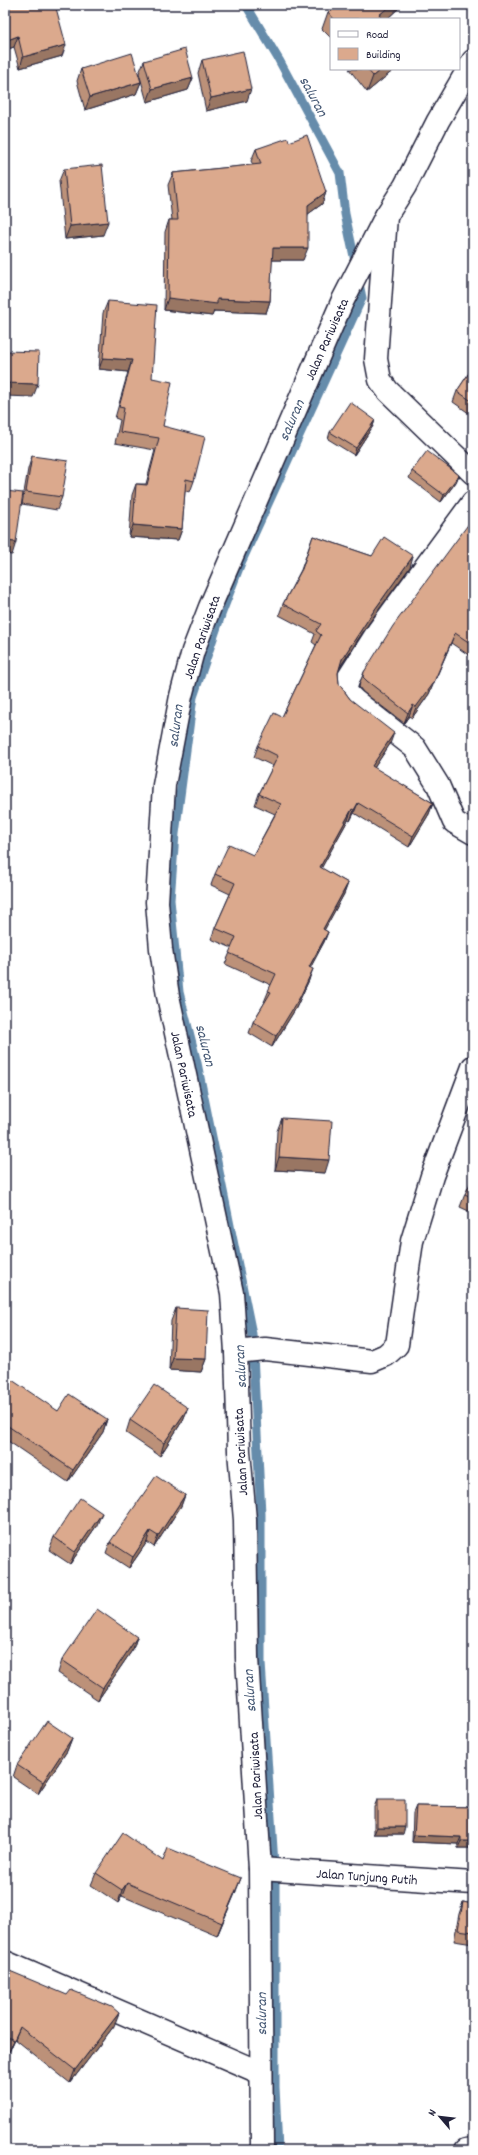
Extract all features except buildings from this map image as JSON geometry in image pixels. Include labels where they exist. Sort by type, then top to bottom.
[{"type":"street","name":"Jalan Pariwisata","points":[[262,2150],[261,2073],[272,1870],[247,1658],[245,1520],[239,1451],[249,1351],[232,1293],[168,996],[161,949],[157,902],[164,785],[181,696],[194,651],[210,607],[342,302],[386,216],[405,186],[438,121],[473,61]]},
{"type":"street","points":[[386,216],[376,359],[377,373],[388,391],[473,473]]},
{"type":"street","points":[[473,502],[379,630],[349,677],[346,687],[347,693],[355,701],[415,748],[438,785],[454,822],[473,833]]},
{"type":"street","points":[[249,1351],[372,1361],[386,1355],[397,1345],[412,1241],[432,1176],[473,1067]]},
{"type":"street","name":"Jalan Tunjung Putih","points":[[272,1870],[473,1883]]},
{"type":"street","points":[[5,1962],[261,2073]]},
{"type":"street","points":[[466,2150],[473,2149]]},
{"type":"waterway","name":"saluran","points":[[246,5],[279,60],[340,173],[345,214],[356,266]]},
{"type":"waterway","name":"saluran","points":[[278,2150],[275,2087],[275,1880],[261,1663],[261,1514],[252,1334],[197,1063],[179,992],[170,900],[175,834],[193,697],[221,615],[241,563],[362,298],[358,279]]}]
